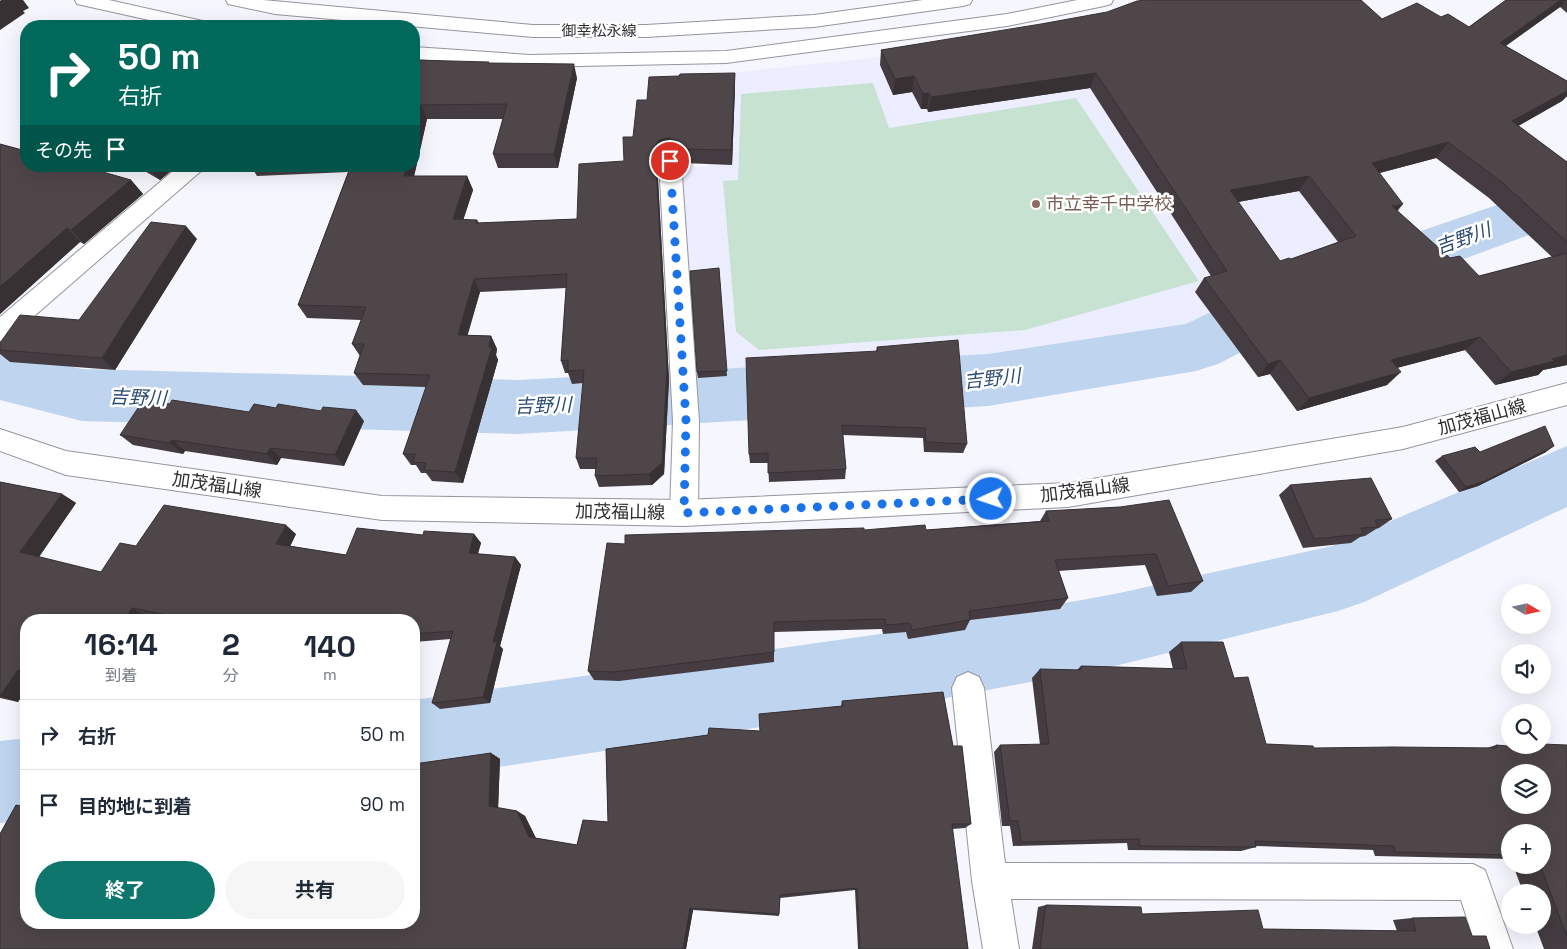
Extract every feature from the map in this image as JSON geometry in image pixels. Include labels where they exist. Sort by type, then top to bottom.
[{"type":"main road","points":[[84,0],[173,20]]},
{"type":"main road","name":"御幸松永線","points":[[235,0],[275,8],[397,20]]},
{"type":"main road","name":"御幸松永線","points":[[420,22],[532,31],[646,31],[814,21],[963,0]]},
{"type":"main road","points":[[420,53],[530,61],[726,58],[1007,20],[1104,0]]},
{"type":"main road","points":[[670,161],[686,421],[684,513]]},
{"type":"main road","points":[[0,331],[186,172]]},
{"type":"main road","name":"加茂福山線","points":[[0,440],[66,463],[382,508],[684,513],[1068,496],[1403,438],[1567,394]]},
{"type":"main road","points":[[968,688],[990,881],[1001,949]]},
{"type":"main road","points":[[990,881],[1473,882],[1495,949]]},
{"type":"shaded area","name":"市立幸千中学校","points":[[1037,33],[1418,240],[1196,327],[1040,359],[867,374],[696,385],[682,168],[707,166],[710,75],[863,59]]},
{"type":"green space","points":[[873,83],[889,128],[1076,98],[1199,281],[1025,330],[759,350],[736,332],[723,181],[738,180],[741,94]]},
{"type":"building","points":[[1361,0],[1382,19],[1417,3],[1441,17],[1448,14],[1469,27],[1506,0],[1561,0],[1500,43],[1567,81],[1567,91],[1512,121],[1567,162],[1567,242],[1503,183],[1448,142],[1372,163],[1403,204],[1392,206],[1450,258],[1460,256],[1479,276],[1567,253],[1567,355],[1552,359],[1555,361],[1511,372],[1480,337],[1391,360],[1401,372],[1309,398],[1280,360],[1268,364],[1204,278],[1227,271],[1096,73],[931,97],[929,93],[923,94],[914,76],[895,79],[881,50],[1107,12],[1137,1]],"holes":[[[1309,176],[1356,236],[1291,259],[1280,261],[1230,190]]]},
{"type":"building","points":[[420,60],[574,64],[554,154],[493,154],[507,104],[421,105],[420,109]]},
{"type":"building","points":[[735,73],[731,150],[681,149],[678,141],[668,138],[659,140],[655,147],[667,368],[662,463],[649,474],[595,476],[597,458],[576,458],[584,370],[568,371],[568,360],[561,361],[567,274],[474,279],[458,335],[491,336],[489,347],[492,347],[455,472],[424,470],[426,463],[413,462],[415,454],[403,454],[430,375],[354,373],[364,344],[352,344],[366,307],[298,305],[349,172],[405,172],[404,176],[467,176],[453,219],[477,220],[476,223],[577,219],[579,164],[624,161],[623,137],[633,137],[637,100],[647,100],[649,77],[679,76],[680,74]]},
{"type":"building","points":[[0,144],[20,149],[20,172],[103,172],[131,180],[71,230],[67,228],[0,287]]},
{"type":"building","points":[[151,222],[186,226],[102,358],[0,350],[0,343],[20,315],[79,320]]},
{"type":"building","points":[[719,268],[727,371],[697,372],[690,271]]},
{"type":"building","points":[[958,340],[967,444],[926,442],[925,428],[842,425],[846,469],[768,473],[768,453],[749,454],[746,358],[878,351],[877,347]]},
{"type":"building","points":[[147,400],[170,404],[172,400],[249,412],[254,404],[276,408],[278,404],[321,411],[323,407],[356,410],[335,455],[270,448],[267,454],[172,440],[170,443],[120,435],[142,402]]},
{"type":"building","points":[[1545,426],[1554,446],[1485,481],[1466,487],[1442,456],[1475,447],[1480,452]]},
{"type":"building","points":[[1371,478],[1392,519],[1375,520],[1378,527],[1361,528],[1363,534],[1314,539],[1290,485]]},
{"type":"building","points":[[0,482],[62,494],[20,552],[101,572],[120,543],[136,546],[164,505],[286,525],[276,544],[346,555],[357,528],[423,535],[424,531],[474,534],[469,553],[515,557],[493,642],[497,642],[483,697],[432,703],[453,631],[420,634],[420,614],[162,614],[132,608],[128,614],[20,614],[20,670],[18,670],[0,696]]},
{"type":"building","points":[[1169,500],[1203,581],[1168,586],[1156,554],[1055,560],[1068,598],[969,611],[970,620],[912,630],[910,623],[886,625],[885,619],[774,622],[774,652],[614,672],[588,671],[607,543],[625,544],[625,535],[864,528],[864,530],[925,525],[926,530],[1049,521],[1046,511],[1120,507]]},
{"type":"building","points":[[1181,642],[1223,642],[1234,678],[1248,677],[1266,744],[1313,746],[1314,748],[1497,748],[1496,745],[1501,745],[1501,754],[1551,754],[1551,744],[1567,745],[1567,937],[1551,894],[1551,884],[1547,884],[1543,874],[1551,874],[1551,824],[1501,824],[1501,855],[1395,852],[1394,846],[1255,841],[1256,847],[1140,846],[1139,839],[1021,842],[1018,821],[1010,821],[1000,745],[1049,744],[1040,669],[1081,670],[1081,666],[1187,669]]},
{"type":"building","points":[[943,692],[953,746],[962,746],[971,824],[952,824],[968,949],[860,949],[857,888],[780,895],[779,914],[690,908],[683,949],[0,949],[0,834],[16,805],[20,806],[20,929],[420,929],[420,763],[491,753],[489,806],[517,811],[529,837],[577,845],[583,820],[608,822],[606,749],[708,735],[709,728],[760,731],[759,714],[843,706],[842,701]]},
{"type":"building","points":[[1046,905],[1141,907],[1142,914],[1258,910],[1263,929],[1416,931],[1412,918],[1465,917],[1472,936],[1486,936],[1490,949],[1041,949]]},
{"type":"waterway","name":"吉野川","points":[[0,375],[82,395],[518,407],[988,380],[1196,347],[1296,297],[1567,200]]},
{"type":"waterway","points":[[420,739],[930,664],[1115,630],[1338,578],[1567,475]]},
{"type":"waterway","points":[[0,782],[20,780]]},
{"type":"place","name":"市立幸千中学校","points":[[1036,204]]},
{"type":"route","points":[[670,161],[686,421],[684,513],[991,499]]}]
